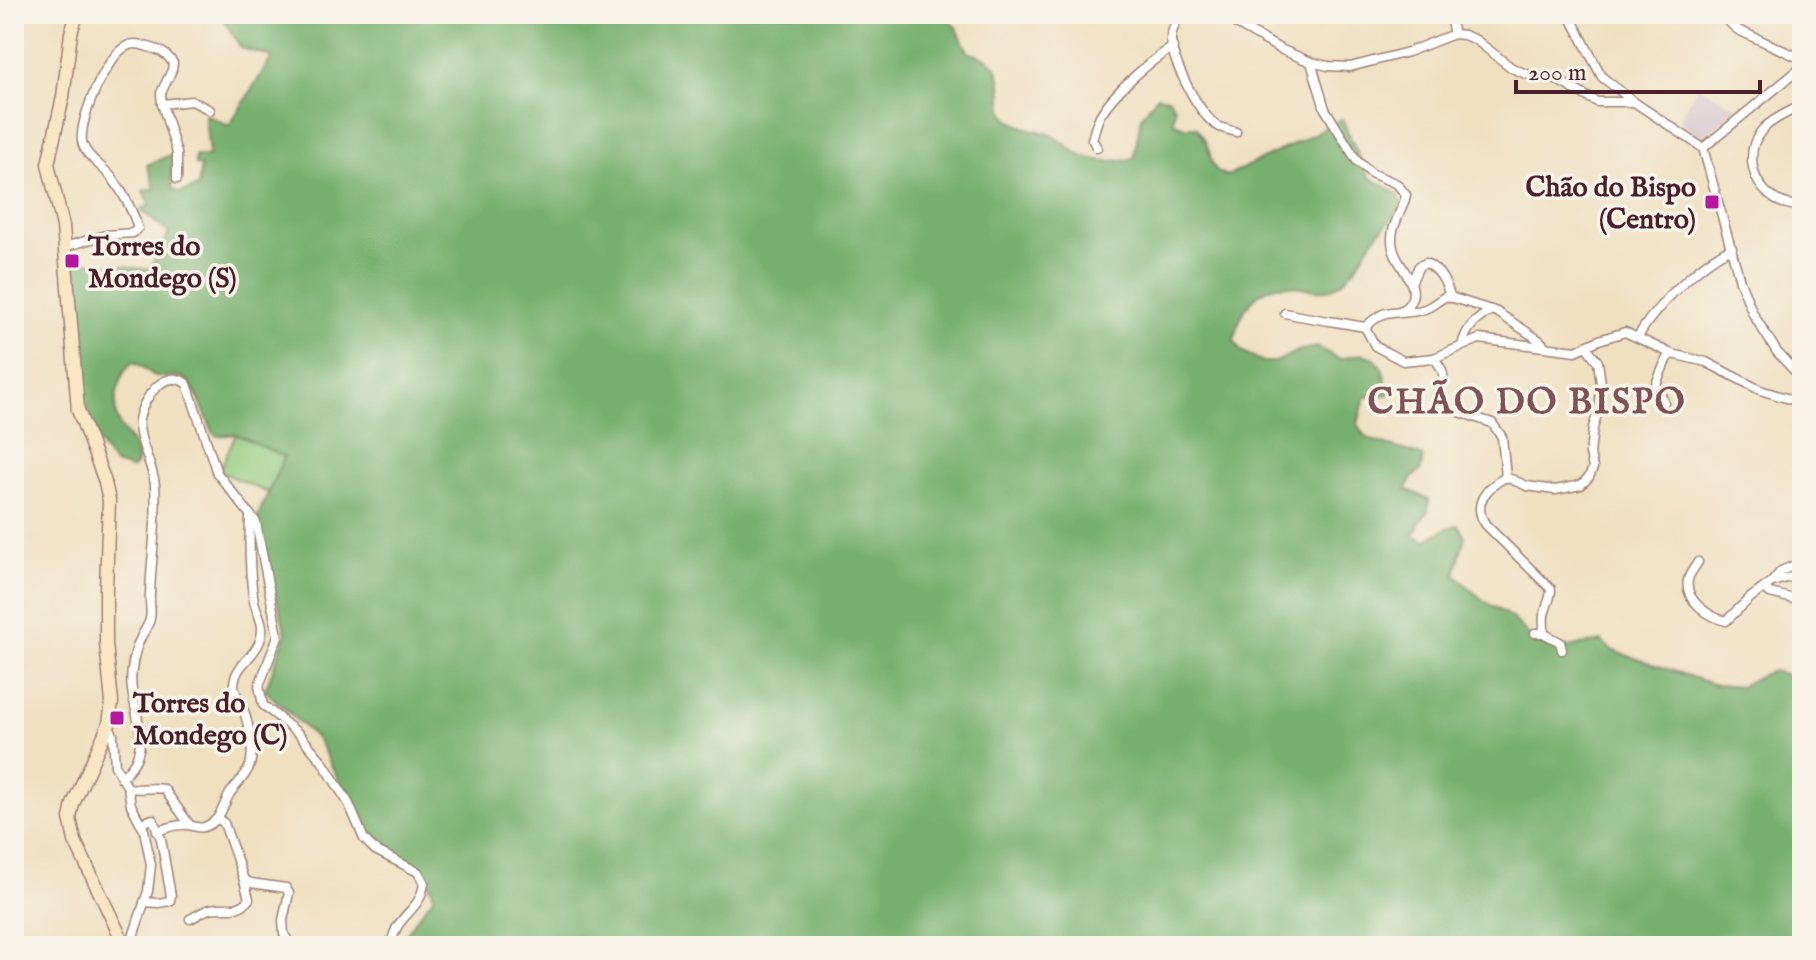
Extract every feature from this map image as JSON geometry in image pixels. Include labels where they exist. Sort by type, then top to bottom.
[{"type":"main road","points":[[77,14],[48,164],[63,226],[78,410],[109,500],[106,644],[112,702],[109,724],[73,804],[70,818],[75,841],[128,946]]},
{"type":"street","points":[[928,14],[936,19],[964,14]]},
{"type":"street","points":[[1179,14],[1171,38],[1176,63],[1208,118],[1217,126],[1236,132]]},
{"type":"street","points":[[1219,14],[1280,49],[1328,66],[1350,67],[1408,52],[1454,34],[1464,35],[1476,40],[1512,68],[1557,80],[1597,102],[1634,102]]},
{"type":"street","points":[[1237,24],[1242,14]]},
{"type":"street","points":[[1449,14],[1454,34]]},
{"type":"street","points":[[1569,14],[1602,77],[1703,148],[1740,281],[1753,314],[1777,352],[1802,379]]},
{"type":"street","points":[[1720,14],[1738,30],[1802,59]]},
{"type":"street","points":[[64,247],[106,235],[133,233],[138,228],[113,180],[82,143],[83,120],[88,104],[111,62],[126,46],[134,44],[160,50],[173,63],[161,93],[177,153],[177,179]]},
{"type":"street","points":[[1097,148],[1092,139],[1101,114],[1132,78],[1173,47]]},
{"type":"street","points":[[1311,62],[1325,109],[1357,161],[1371,173],[1397,184],[1406,195],[1391,232],[1393,251],[1414,291],[1407,307],[1397,313]]},
{"type":"street","points":[[1703,148],[1802,67]]},
{"type":"street","points":[[162,104],[192,101],[210,110]]},
{"type":"street","points":[[1802,105],[1762,130],[1753,148],[1752,158],[1756,178],[1769,196],[1779,202],[1802,207]]},
{"type":"street","points":[[1638,337],[1673,293],[1716,256],[1732,248]]},
{"type":"street","points":[[1411,283],[1419,266],[1426,263],[1433,266],[1447,284],[1451,298]]},
{"type":"street","points":[[1285,313],[1365,327],[1386,313],[1417,312],[1434,305],[1443,297],[1451,298],[1491,310],[1545,347]]},
{"type":"street","points":[[1462,346],[1468,327],[1491,310]]},
{"type":"street","points":[[1365,327],[1375,346],[1403,361],[1434,358],[1479,339],[1576,351],[1625,332],[1672,354],[1706,362],[1760,390],[1802,400]]},
{"type":"street","points":[[1562,650],[1560,642],[1539,633],[1545,630],[1544,617],[1551,589],[1481,517],[1480,503],[1495,482],[1506,477],[1527,486],[1555,490],[1581,485],[1589,477],[1593,468],[1590,454],[1601,384],[1598,362],[1586,346]]},
{"type":"street","points":[[1664,402],[1656,384],[1661,369],[1672,354]]},
{"type":"street","points":[[1434,358],[1444,370],[1436,399],[1439,405],[1492,423],[1502,437],[1506,477]]},
{"type":"street","points":[[121,778],[136,761],[140,744],[139,723],[132,699],[131,671],[150,620],[155,485],[139,434],[139,415],[160,382],[178,379],[187,384],[217,473],[256,522],[278,636],[259,686],[263,705],[299,734],[322,761],[349,804],[364,839],[375,850],[418,872],[424,883],[422,896],[396,929],[390,946]]},
{"type":"street","points":[[128,788],[164,789],[189,824],[196,828],[205,827],[218,819],[230,792],[239,784],[250,765],[252,742],[234,683],[239,670],[260,646],[263,627],[253,589],[250,513]]},
{"type":"street","points":[[1698,562],[1688,580],[1689,594],[1706,612],[1726,621],[1781,571],[1802,562]]},
{"type":"street","points":[[1768,585],[1802,574]]},
{"type":"street","points":[[1768,585],[1770,593],[1802,601]]},
{"type":"street","points":[[109,724],[113,735],[115,766],[128,788],[131,805],[145,833],[151,865],[151,879],[128,946]]},
{"type":"street","points":[[141,823],[153,819],[161,839],[171,898],[166,903],[144,902]]},
{"type":"street","points":[[190,919],[209,909],[244,906],[249,899],[224,823],[218,819]]},
{"type":"street","points":[[157,831],[189,824]]},
{"type":"street","points":[[244,880],[286,888],[289,893],[283,920],[284,934],[291,946]]},
{"type":"shaded area","points":[[1697,86],[1739,108],[1701,135],[1679,121]]},
{"type":"green space","points":[[220,14],[941,14],[956,27],[969,53],[986,58],[996,67],[1003,110],[1013,122],[1054,136],[1085,157],[1116,161],[1134,158],[1141,117],[1157,96],[1169,98],[1175,108],[1173,122],[1184,127],[1196,127],[1207,145],[1214,167],[1227,176],[1342,119],[1368,176],[1400,197],[1398,211],[1379,232],[1352,272],[1339,284],[1323,290],[1283,285],[1262,292],[1241,317],[1234,340],[1241,351],[1263,362],[1276,362],[1297,351],[1317,347],[1339,359],[1363,354],[1374,358],[1382,368],[1390,394],[1365,397],[1358,424],[1370,439],[1423,457],[1421,470],[1406,489],[1429,499],[1428,512],[1414,535],[1425,541],[1458,525],[1465,536],[1455,575],[1483,600],[1514,620],[1537,642],[1564,647],[1602,641],[1611,650],[1715,685],[1740,687],[1773,671],[1785,674],[1794,683],[1802,680],[1802,946],[399,946],[434,896],[424,870],[370,840],[318,740],[265,690],[286,634],[257,518],[284,457],[236,434],[218,436],[185,379],[157,376],[133,362],[122,377],[116,410],[120,426],[137,454],[136,465],[131,469],[114,464],[85,424],[68,260],[149,270],[169,233],[140,210],[150,205],[143,191],[155,188],[147,165],[172,154],[173,189],[180,193],[198,187],[201,166],[195,165],[195,156],[209,156],[205,114],[229,126],[272,57],[241,48]]},
{"type":"green space","points":[[236,434],[285,457],[268,493],[219,471]]},
{"type":"place","name":"Chão do Bispo (Centro)","points":[[1712,202]]},
{"type":"place","name":"Torres do Mondego (S)","points":[[72,261]]},
{"type":"place","name":"Torres do Mondego (C)","points":[[117,718]]},
{"type":"district","name":"CHÃO DO BISPO","points":[[1527,400]]}]
